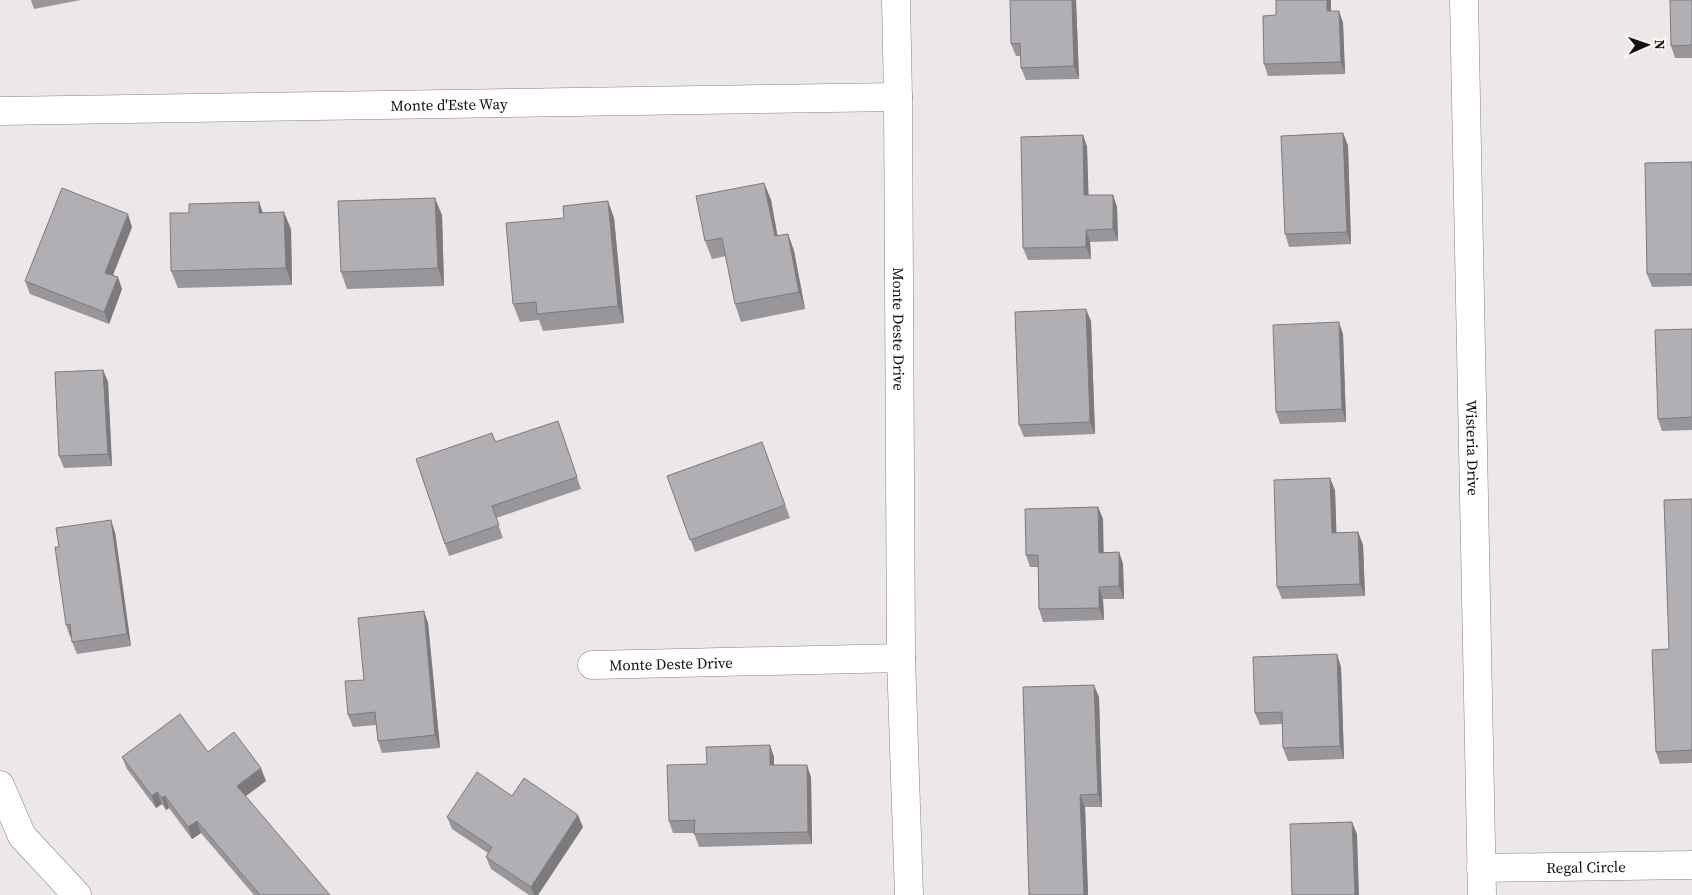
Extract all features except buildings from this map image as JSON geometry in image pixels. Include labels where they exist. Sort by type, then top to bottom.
[{"type":"street","name":"Monte Deste Drive","points":[[896,0],[901,658],[909,895]]},
{"type":"street","name":"Wisteria Drive","points":[[1464,0],[1482,895]]},
{"type":"street","name":"Monte d'Este Way","points":[[0,111],[898,96]]},
{"type":"street","name":"Monte Deste Drive","points":[[592,665],[901,658]]},
{"type":"street","points":[[0,785],[22,836],[77,895]]},
{"type":"street","name":"Regal Circle","points":[[1481,868],[1692,865]]}]
